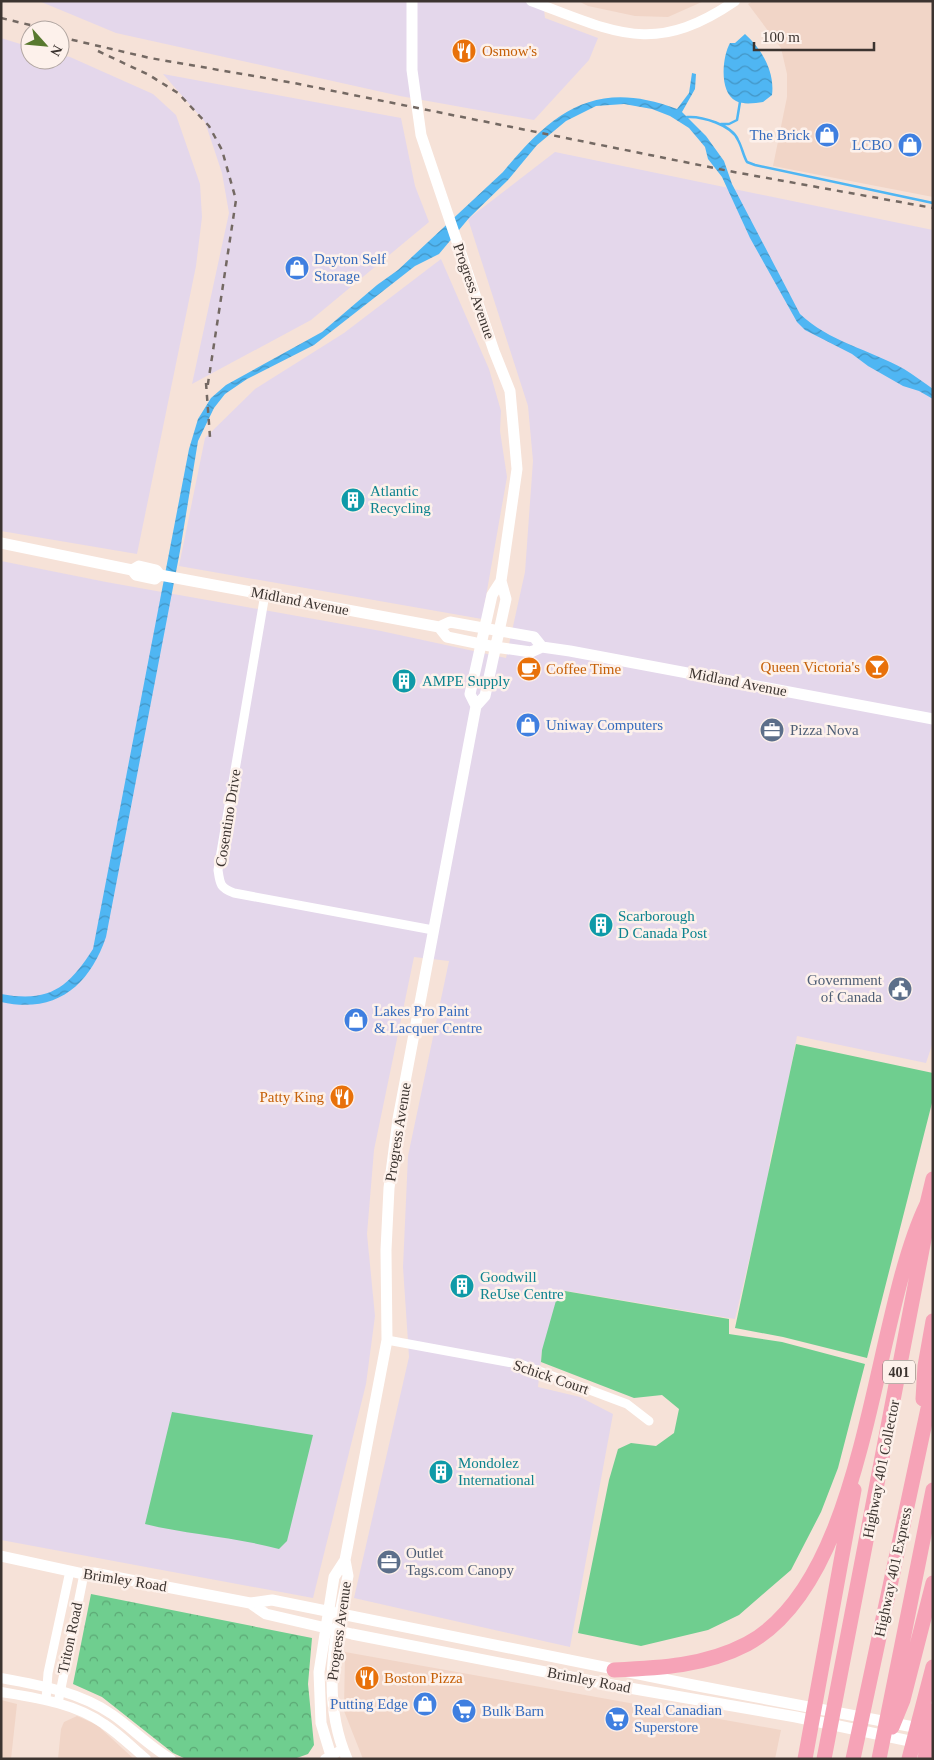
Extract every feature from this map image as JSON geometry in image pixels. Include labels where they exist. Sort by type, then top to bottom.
[{"type":"highway","name":"Highway 401 Collector","points":[[824,1759],[926,1229],[927,1204],[933,1179]]},
{"type":"highway","points":[[614,1670],[671,1667],[702,1661],[748,1643],[773,1624],[795,1601],[810,1578],[836,1522],[855,1471],[895,1300],[916,1227],[927,1204]]},
{"type":"highway","points":[[920,1442],[924,1366],[933,1322]]},
{"type":"highway","name":"Highway 401 Express","points":[[853,1759],[933,1385]]},
{"type":"highway","points":[[805,1759],[854,1498],[855,1471]]},
{"type":"highway","name":"Highway 401 Express","points":[[879,1759],[933,1490]]},
{"type":"highway","points":[[879,1759],[903,1700],[933,1583]]},
{"type":"highway","points":[[909,1759],[933,1667]]},
{"type":"highway","points":[[925,1759],[933,1711]]},
{"type":"main road","name":"Progress Avenue","points":[[345,1754],[334,1717],[331,1693],[332,1660],[348,1576],[346,1560],[387,1340],[386,1250],[389,1188],[398,1119],[476,706],[485,696],[494,647],[506,599],[501,581],[517,469],[510,392],[494,352],[421,135],[415,103],[412,70],[412,1]]},
{"type":"main road","name":"Midland Avenue","points":[[1,542],[132,570],[138,566],[156,570],[160,574],[184,579],[439,627],[450,622],[534,637],[542,647]]},
{"type":"main road","name":"Progress Avenue","points":[[476,706],[470,694],[483,628],[492,595],[501,581]]},
{"type":"main road","name":"Midland Avenue","points":[[439,627],[447,637],[494,647],[531,652],[542,647],[933,719]]},
{"type":"main road","name":"Brimley Road","points":[[1,1556],[84,1574],[94,1573],[250,1603],[272,1600],[614,1670],[933,1730]]},
{"type":"main road","name":"Progress Avenue","points":[[329,1758],[321,1723],[318,1689],[327,1611],[334,1577],[346,1560]]},
{"type":"main road","name":"Brimley Road","points":[[250,1603],[266,1614],[338,1630],[612,1685],[796,1717],[933,1746]]},
{"type":"main road","points":[[463,1654],[466,1639]]},
{"type":"street","points":[[531,1],[607,29],[646,36],[685,29],[716,14],[735,1]]},
{"type":"street","name":"Cosentino Drive","points":[[265,594],[218,870],[220,884],[223,889],[234,893],[433,930]]},
{"type":"street","name":"Schick Court","points":[[387,1340],[523,1365],[627,1404],[649,1421]]},
{"type":"street","name":"Triton Road","points":[[46,1700],[70,1571]]},
{"type":"street","name":"Triton Road","points":[[58,1703],[84,1574]]},
{"type":"street","points":[[1,1678],[47,1687],[84,1699],[112,1714],[171,1759]]},
{"type":"street","points":[[1,1692],[58,1703],[89,1715],[104,1724],[146,1759]]},
{"type":"street","points":[[329,1758],[345,1754]]},
{"type":"shaded area","points":[[39,1],[543,1],[545,18],[598,38],[589,60],[534,120],[400,96],[116,33]]},
{"type":"shaded area","points":[[578,1],[704,1],[668,17],[635,16],[588,6]]},
{"type":"shaded area","points":[[753,1],[933,1],[933,197],[773,166],[787,97],[787,74],[781,48],[748,4]]},
{"type":"shaded area","points":[[1,38],[20,44],[20,70],[70,70],[70,57],[153,94],[176,115],[200,184],[202,217],[196,266],[137,554],[1,531]]},
{"type":"shaded area","points":[[163,74],[401,118],[415,186],[429,222],[311,320],[192,384],[229,213],[222,173],[205,122]]},
{"type":"shaded area","points":[[555,152],[933,230],[933,1042],[926,1063],[797,1036],[783,1108],[771,1153],[767,1185],[735,1319],[567,1291],[542,1350],[538,1387],[580,1397],[613,1414],[570,1647],[354,1598],[409,1357],[403,1267],[408,1156],[449,961],[414,957],[374,1150],[367,1234],[375,1316],[366,1384],[313,1598],[1,1540],[1,561],[106,582],[381,631],[506,658],[525,572],[533,461],[528,406],[468,219]]},
{"type":"shaded area","name":"Atlantic Recycling","points":[[441,259],[489,369],[501,411],[500,431],[507,477],[482,619],[179,566],[205,438],[255,389],[344,333]]},
{"type":"shaded area","points":[[345,1652],[781,1730],[775,1759],[363,1759],[344,1711]]},
{"type":"shaded area","points":[[1,1700],[17,1704],[11,1759],[1,1759]]},
{"type":"shaded area","points":[[77,1716],[97,1725],[134,1759],[58,1759],[61,1729],[64,1722]]},
{"type":"green space","points":[[796,1044],[933,1073],[933,1099],[867,1358],[783,1337],[735,1328]]},
{"type":"green space","points":[[559,1290],[729,1319],[729,1334],[782,1342],[865,1364],[838,1468],[821,1512],[791,1570],[739,1615],[708,1630],[641,1646],[578,1633],[609,1480],[618,1449],[631,1443],[656,1446],[674,1433],[679,1409],[662,1395],[634,1398],[541,1362],[542,1350]]},
{"type":"green space","points":[[172,1412],[313,1435],[287,1541],[279,1549],[145,1524]]},
{"type":"green space","points":[[91,1594],[312,1638],[308,1684],[314,1745],[308,1754],[294,1759],[186,1759],[173,1753],[102,1697],[73,1684]]},
{"type":"water","points":[[745,34],[762,54],[769,70],[772,95],[763,102],[739,102],[731,97],[727,91],[724,65],[727,49],[730,43],[735,43]]},
{"type":"water","points":[[692,73],[696,74],[695,89],[682,112],[706,136],[724,161],[732,184],[800,314],[836,338],[908,371],[933,389],[933,399],[919,391],[903,386],[868,366],[852,354],[805,330],[797,322],[750,238],[722,177],[708,159],[705,147],[689,128],[670,116],[652,109],[624,104],[596,106],[566,121],[537,145],[508,180],[469,218],[439,254],[415,266],[314,345],[247,379],[225,394],[214,408],[198,441],[180,551],[106,937],[99,955],[90,970],[80,983],[67,993],[53,1000],[38,1004],[20,1005],[1,1002],[1,994],[32,996],[45,994],[56,989],[75,974],[93,949],[189,449],[198,419],[211,398],[226,385],[322,332],[377,285],[398,270],[503,172],[540,132],[559,117],[578,106],[600,99],[623,97],[648,100],[677,109],[689,93]]},
{"type":"waterway","points":[[721,124],[729,124],[737,120],[740,102]]},
{"type":"waterway","points":[[687,117],[716,122],[730,130],[738,140],[747,162],[755,165],[933,203]]},
{"type":"railway","points":[[1,18],[20,23]]},
{"type":"railway","points":[[70,39],[150,58],[294,83],[734,172],[933,208]]},
{"type":"railway","points":[[98,51],[149,75],[178,93],[209,126],[222,150],[236,200],[207,390]]},
{"type":"railway","points":[[206,383],[210,437]]},
{"type":"place","name":"Osmow's","points":[[464,51]]},
{"type":"place","name":"The Brick","points":[[827,135]]},
{"type":"place","name":"LCBO","points":[[910,145]]},
{"type":"place","name":"Dayton Self Storage","points":[[297,268]]},
{"type":"place","name":"Atlantic Recycling","points":[[353,500]]},
{"type":"place","name":"Queen Victoria's","points":[[877,667]]},
{"type":"place","name":"Coffee Time","points":[[529,669]]},
{"type":"place","name":"AMPE Supply","points":[[404,681]]},
{"type":"place","name":"Uniway Computers","points":[[528,725]]},
{"type":"place","name":"Pizza Nova","points":[[772,730]]},
{"type":"place","name":"Scarborough D Canada Post","points":[[601,925]]},
{"type":"place","name":"Government of Canada","points":[[900,989]]},
{"type":"place","name":"Lakes Pro Paint & Lacquer Centre","points":[[356,1020]]},
{"type":"place","name":"Patty King","points":[[342,1097]]},
{"type":"place","name":"Goodwill ReUse Centre","points":[[462,1286]]},
{"type":"place","name":"Mondolez International","points":[[441,1472]]},
{"type":"place","name":"Outlet Tags.com Canopy","points":[[389,1562]]},
{"type":"place","name":"Boston Pizza","points":[[367,1678]]},
{"type":"place","name":"Putting Edge","points":[[425,1704]]},
{"type":"place","name":"Bulk Barn","points":[[464,1711]]},
{"type":"place","name":"Real Canadian Superstore","points":[[617,1719]]}]
